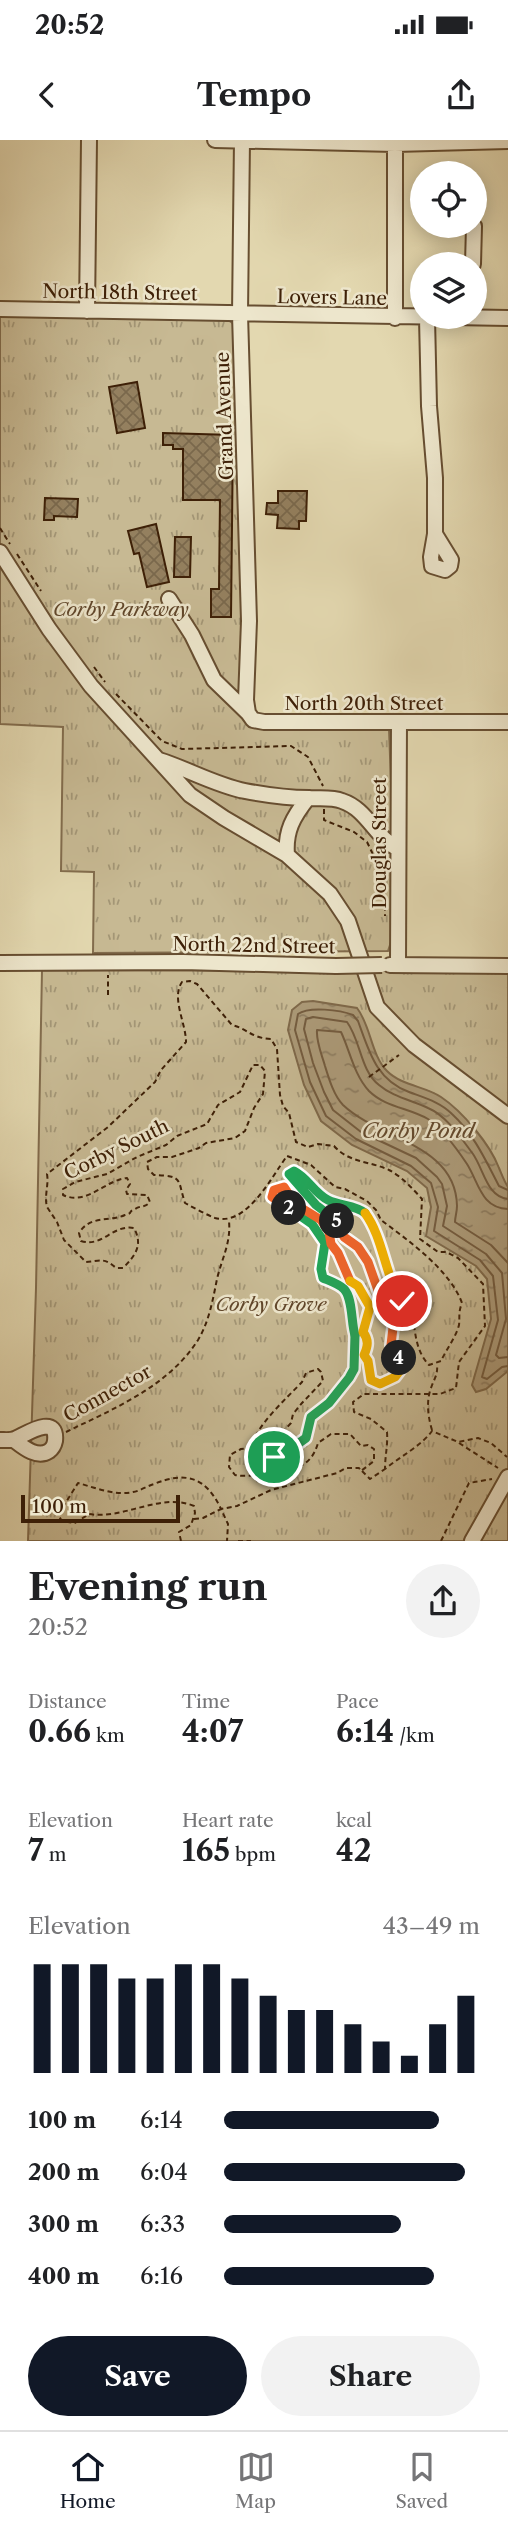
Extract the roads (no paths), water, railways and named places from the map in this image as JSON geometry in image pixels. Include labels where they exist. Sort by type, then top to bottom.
[{"type":"street","points":[[87,311],[89,140]]},
{"type":"street","points":[[215,140],[508,141]]},
{"type":"street","name":"Grand Avenue","points":[[242,140],[240,314],[249,621],[246,690],[248,713]]},
{"type":"street","points":[[395,318],[396,142]]},
{"type":"street","name":"North 18th Street","points":[[0,309],[240,314]]},
{"type":"street","name":"Lovers Lane","points":[[240,314],[410,318]]},
{"type":"street","name":"Lovers Lane","points":[[487,318],[508,318]]},
{"type":"street","points":[[427,329],[429,406],[435,478],[435,534]]},
{"type":"street","points":[[0,552],[49,629],[91,686],[190,795],[287,855],[330,894],[348,921],[377,1007],[414,1045],[508,1116]]},
{"type":"street","points":[[169,599],[214,680],[248,713]]},
{"type":"street","name":"North 20th Street","points":[[248,713],[253,720],[264,722],[508,722]]},
{"type":"street","name":"Douglas Street","points":[[398,965],[399,722]]},
{"type":"street","points":[[158,760],[178,766],[211,782],[243,791],[340,800],[364,814],[388,844],[398,849]]},
{"type":"street","points":[[287,855],[288,828],[308,798]]},
{"type":"street","name":"North 22nd Street","points":[[0,963],[508,965]]},
{"type":"street","points":[[36,1427],[53,1431],[55,1437],[54,1446],[48,1452],[37,1454],[7,1440],[36,1427]]},
{"type":"street","points":[[472,1541],[504,1473]]},
{"type":"water","name":"Corby Pond","points":[[313,1001],[357,1008],[378,1057],[387,1071],[400,1080],[435,1093],[458,1111],[489,1149],[508,1187],[508,1371],[486,1389],[476,1392],[472,1385],[491,1319],[487,1279],[476,1266],[426,1236],[431,1207],[427,1188],[407,1171],[352,1145],[321,1121],[304,1085],[288,1030],[292,1010],[302,1002]]},
{"type":"park label","name":"Corby Parkway","points":[[121,609]]},
{"type":"park label","name":"Corby Grove","points":[[271,1304]]}]
